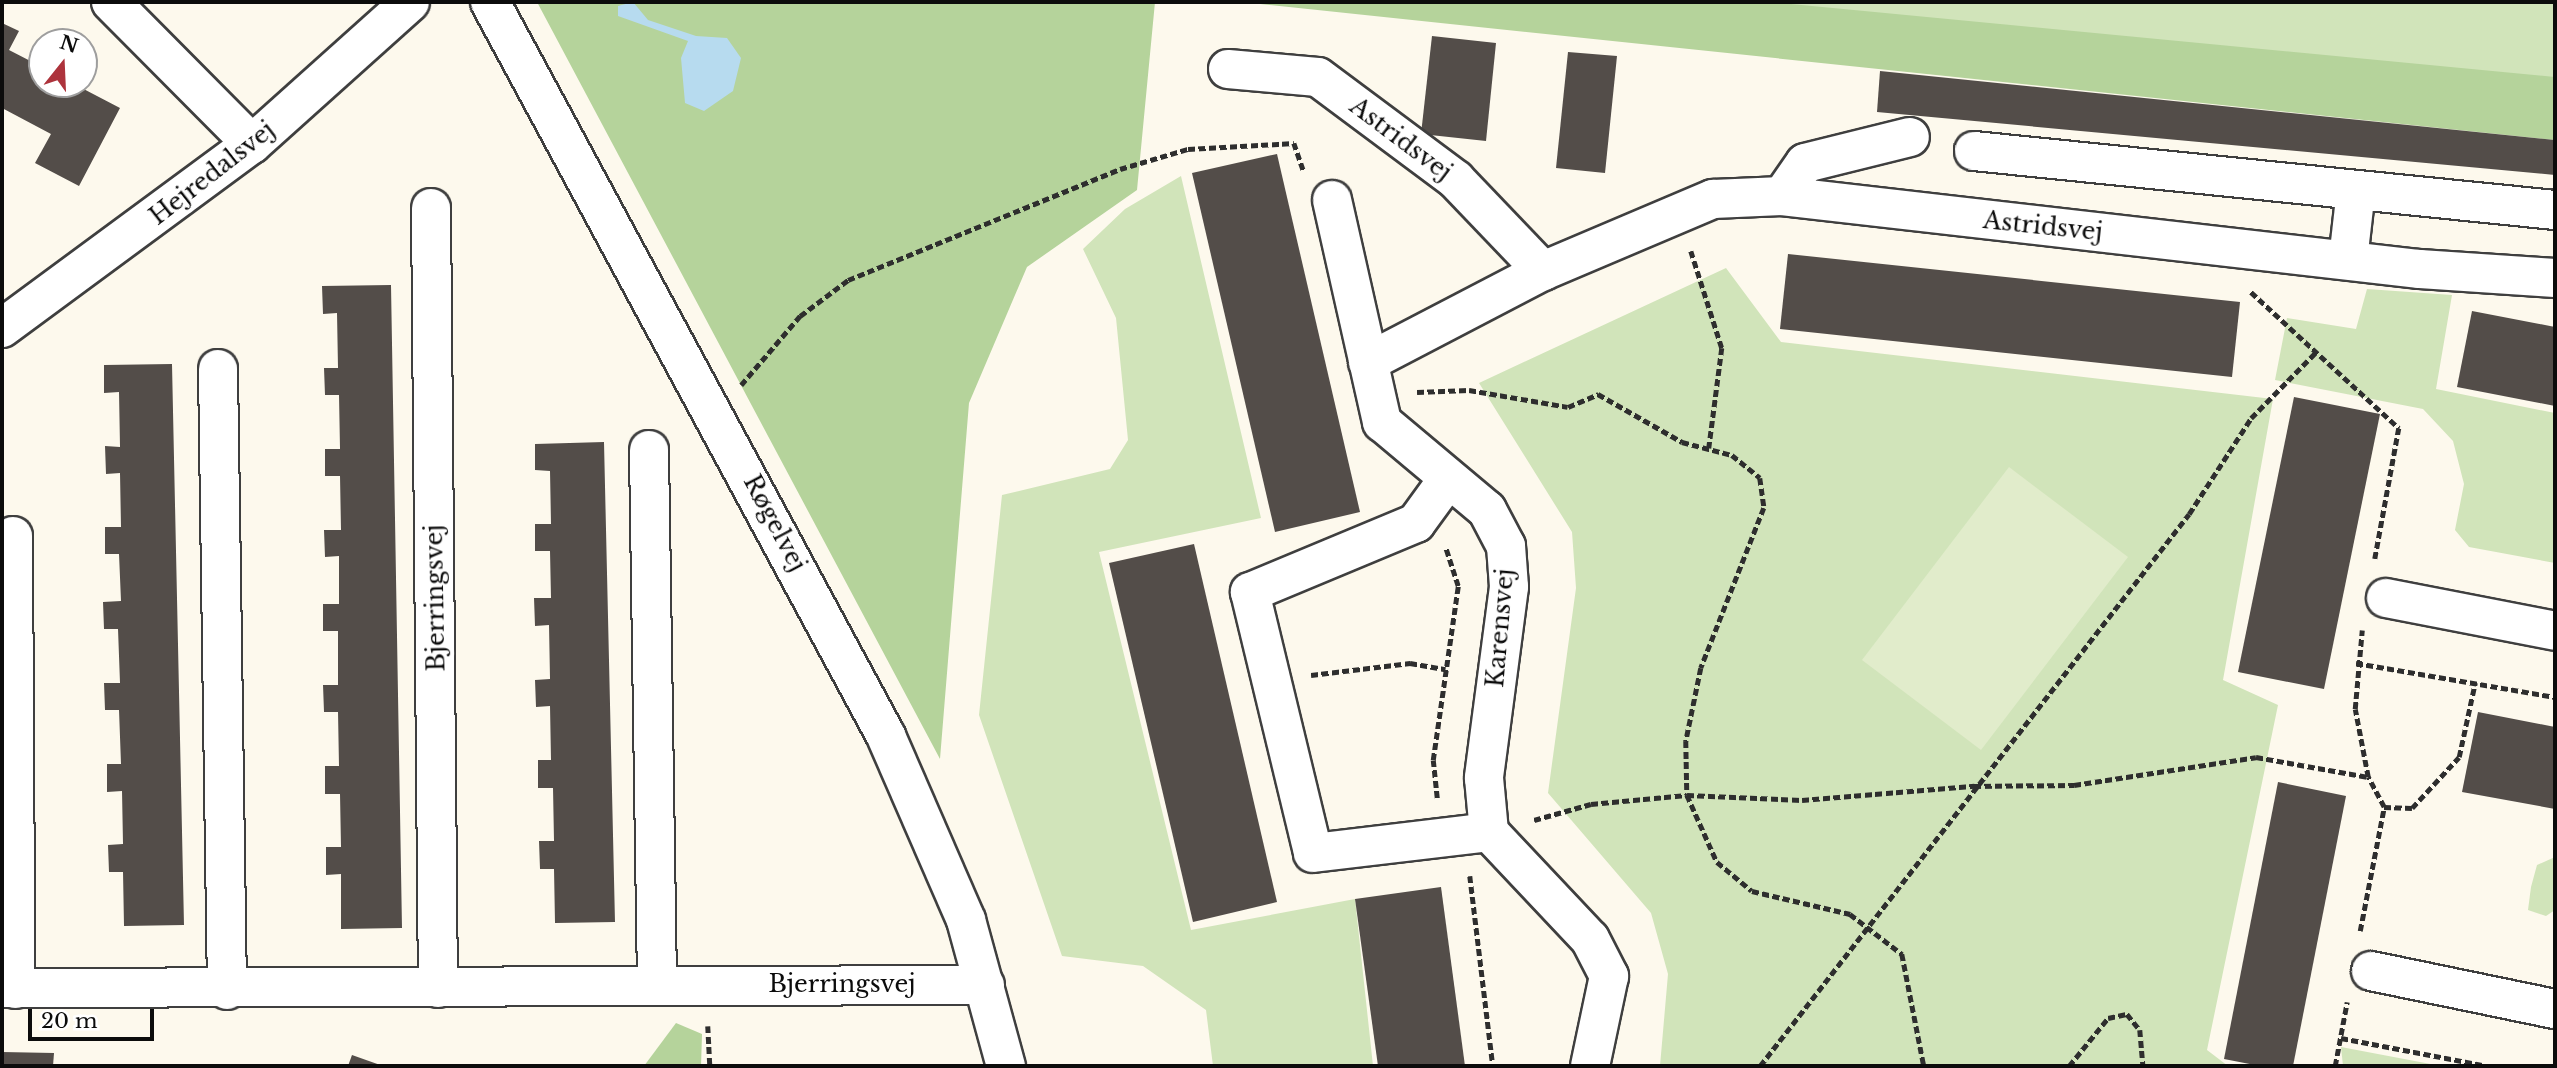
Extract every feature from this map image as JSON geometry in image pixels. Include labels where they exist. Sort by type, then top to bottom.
[{"type":"street","points":[[111,2],[253,144]]},
{"type":"street","name":"Hejredalsvej","points":[[2,328],[253,144],[410,2]]},
{"type":"street","name":"Røgelvej","points":[[490,2],[716,414],[939,846],[985,985],[1006,1066]]},
{"type":"street","name":"Astridsvej","points":[[1228,69],[1318,77],[1456,180],[1543,271]]},
{"type":"street","points":[[1782,196],[1805,163],[1910,137]]},
{"type":"street","points":[[1974,151],[2555,210]]},
{"type":"street","points":[[2348,260],[2356,190]]},
{"type":"street","name":"Astridsvej","points":[[1368,362],[1543,271],[1713,199],[1782,196],[2348,260],[2555,278]]},
{"type":"street","name":"Karensvej","points":[[1332,200],[1382,422],[1438,493],[1487,510],[1506,546],[1508,587],[1484,778],[1465,834]]},
{"type":"street","name":"Bjerringsvej","points":[[431,208],[439,988]]},
{"type":"street","points":[[218,369],[227,990]]},
{"type":"street","points":[[649,450],[657,983]]},
{"type":"street","points":[[1438,493],[1416,523],[1250,592],[1312,853],[1465,834],[1590,939],[1609,976],[1590,1066]]},
{"type":"street","name":"Bjerringsvej","points":[[13,536],[8,988],[227,990],[657,983],[985,985]]},
{"type":"street","points":[[2374,596],[2555,631]]},
{"type":"street","points":[[2360,966],[2555,1009]]},
{"type":"path","points":[[716,414],[800,316],[848,280],[1119,169],[1188,149],[1294,143],[1313,202],[1332,200]]},
{"type":"path","points":[[1676,215],[1722,348],[1709,448]]},
{"type":"path","points":[[2237,248],[2252,293],[2399,428],[2374,596],[2356,663],[2355,709],[2368,777],[2384,807],[2360,966],[2336,1066]]},
{"type":"path","points":[[1760,1066],[1974,786],[2189,514],[2251,418],[2316,351]]},
{"type":"path","points":[[1377,402],[1432,389],[1469,390],[1568,407],[1598,394],[1682,442],[1732,455],[1760,478],[1765,508],[1701,668],[1686,741],[1687,795],[1717,862],[1752,891],[1807,900],[1868,924],[1902,954],[1924,1066]]},
{"type":"path","points":[[1438,493],[1458,586],[1433,760],[1465,834],[1493,1066]]},
{"type":"path","points":[[2356,663],[2555,697]]},
{"type":"path","points":[[1272,682],[1357,667],[1445,669]]},
{"type":"path","points":[[2384,807],[2412,808],[2459,757],[2475,682]]},
{"type":"path","points":[[1465,834],[1591,804],[1687,795],[1802,800],[1974,786],[2074,785],[2256,757],[2368,777]]},
{"type":"path","points":[[2069,1066],[2108,1018],[2127,1014],[2140,1030],[2143,1066]]},
{"type":"path","points":[[2341,1038],[2484,1066]]},
{"type":"green space","points":[[537,2],[1155,2],[1137,190],[1027,267],[969,403],[940,759]]},
{"type":"green space","points":[[1241,2],[1769,2],[2555,77],[2555,140]]},
{"type":"green space","points":[[1753,2],[2555,2],[2555,80]]},
{"type":"green space","points":[[1181,176],[1261,518],[1099,552],[1191,930],[1355,899],[1373,1066],[1213,1066],[1206,1010],[1143,966],[1062,956],[979,715],[1002,495],[1110,469],[1128,440],[1116,318],[1083,249],[1125,209]]},
{"type":"green space","points":[[1726,268],[1781,342],[2273,399],[2223,680],[2278,705],[2207,1050],[2228,1066],[1660,1066],[1668,974],[1651,913],[1548,793],[1576,588],[1572,532],[1479,383]]},
{"type":"green space","points":[[2367,289],[2452,295],[2436,389],[2555,413],[2555,563],[2469,547],[2455,530],[2464,484],[2453,441],[2423,409],[2275,380],[2287,318],[2356,329]]},
{"type":"green space","points":[[2009,467],[2128,557],[1981,750],[1862,660]]},
{"type":"green space","points":[[2555,857],[2555,910],[2546,916],[2528,910],[2531,887],[2537,865]]},
{"type":"green space","points":[[676,1023],[702,1034],[701,1066],[644,1066]]},
{"type":"green space","points":[[2341,1047],[2441,1066],[2343,1066]]},
{"type":"water","points":[[633,2],[648,20],[696,36],[727,38],[741,58],[733,91],[704,111],[685,103],[681,58],[688,41],[618,16],[618,6]]},
{"type":"building","points":[[2,23],[19,31],[9,50],[28,60],[28,98],[98,97],[120,108],[79,186],[35,163],[51,134],[2,108]]},
{"type":"building","points":[[1432,36],[1496,43],[1486,141],[1421,134]]},
{"type":"building","points":[[1568,52],[1617,56],[1605,173],[1556,168]]},
{"type":"building","points":[[1880,71],[2555,140],[2555,175],[1877,112]]},
{"type":"building","points":[[1277,154],[1360,512],[1275,532],[1192,173]]},
{"type":"building","points":[[1788,254],[2240,302],[2232,377],[1780,329]]},
{"type":"building","points":[[391,285],[402,928],[341,929],[341,874],[326,875],[326,847],[341,847],[340,794],[325,794],[325,766],[339,766],[338,712],[324,712],[323,685],[338,685],[338,631],[323,631],[323,604],[339,604],[339,556],[325,557],[324,530],[341,530],[340,476],[325,476],[325,449],[340,449],[339,395],[325,395],[324,368],[338,368],[337,313],[323,314],[322,286]]},
{"type":"building","points":[[2472,311],[2555,327],[2555,406],[2457,387]]},
{"type":"building","points":[[172,364],[184,925],[124,926],[123,872],[109,872],[108,845],[123,844],[122,791],[107,792],[107,764],[121,764],[119,710],[105,710],[104,683],[120,683],[118,629],[104,629],[103,602],[121,601],[119,554],[105,554],[105,527],[121,527],[120,473],[106,474],[105,446],[120,447],[119,392],[104,393],[104,365]]},
{"type":"building","points":[[2294,397],[2380,414],[2324,689],[2238,672]]},
{"type":"building","points":[[604,442],[615,922],[555,923],[554,869],[540,869],[539,841],[554,841],[553,788],[538,788],[538,760],[551,760],[550,706],[536,707],[535,680],[550,679],[549,625],[535,626],[534,598],[551,598],[550,551],[535,551],[535,524],[551,524],[550,471],[535,470],[535,444]]},
{"type":"building","points":[[1194,544],[1277,902],[1193,922],[1109,563]]},
{"type":"building","points":[[2478,712],[2555,727],[2555,809],[2462,792]]},
{"type":"building","points":[[2278,782],[2346,796],[2293,1066],[2260,1066],[2224,1059]]},
{"type":"building","points":[[1441,887],[1465,1066],[1378,1066],[1355,899]]},
{"type":"building","points":[[2,1052],[54,1053],[53,1066],[2,1066]]},
{"type":"building","points":[[352,1055],[383,1066],[348,1066]]}]
